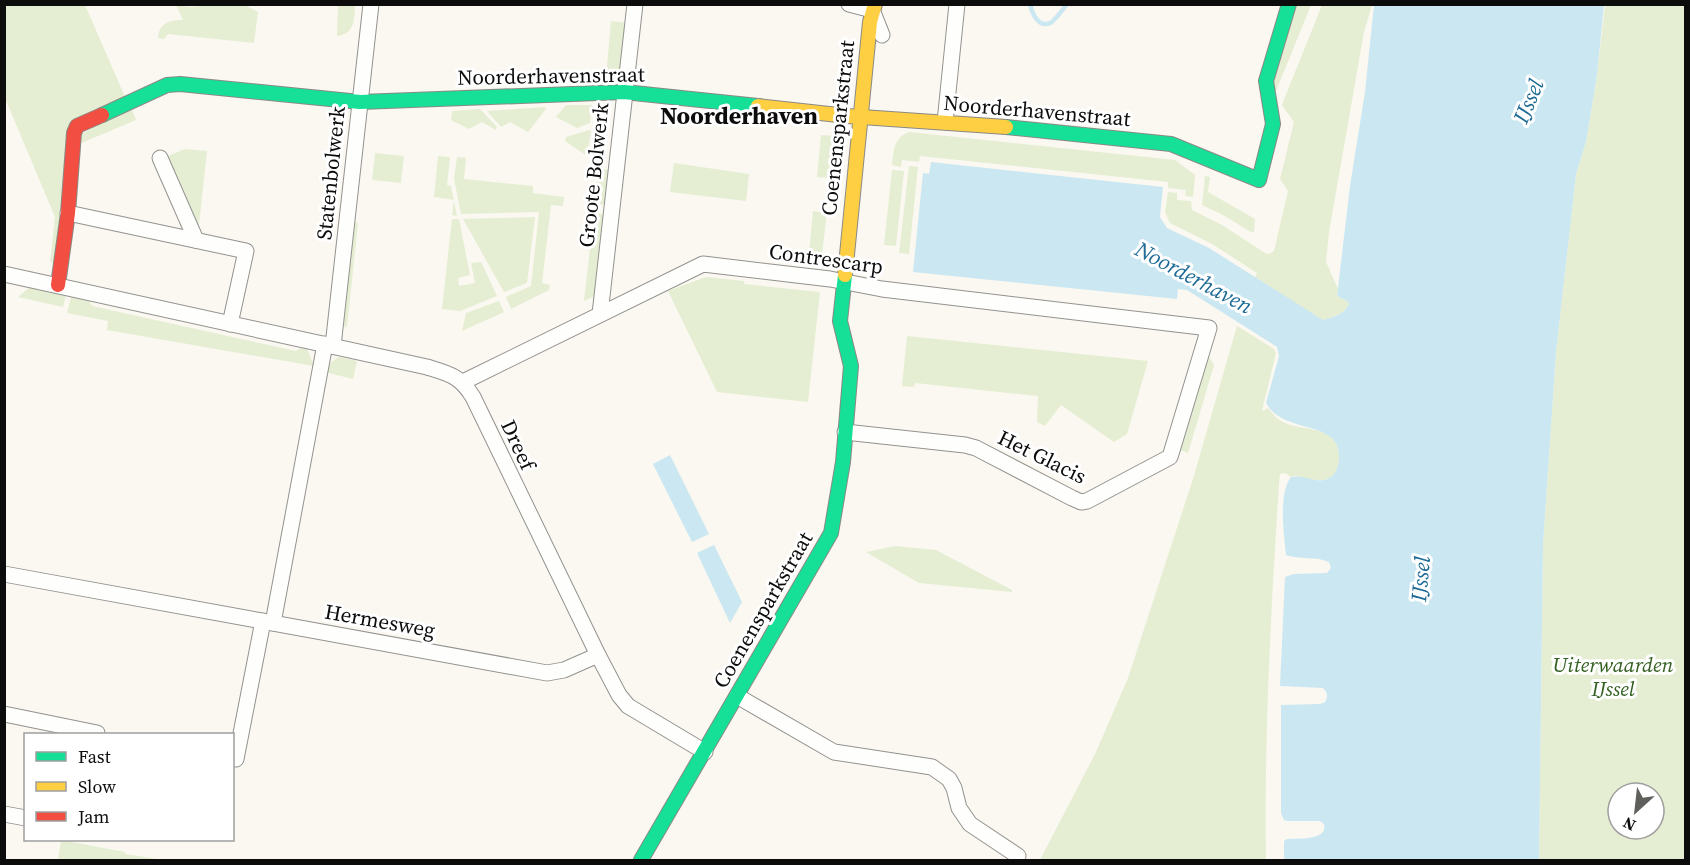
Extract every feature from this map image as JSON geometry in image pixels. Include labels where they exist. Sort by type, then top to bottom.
[{"type":"street","name":"Statenbolwerk","points":[[329,345],[371,4]]},
{"type":"street","name":"Groote Bolwerk","points":[[600,314],[635,4]]},
{"type":"street","name":"Coenensparkstraat","points":[[640,861],[831,533],[852,433],[851,366],[842,337],[840,321],[843,282],[867,117],[889,4]]},
{"type":"street","points":[[945,122],[957,4]]},
{"type":"street","name":"Noorderhavenstraat","points":[[58,285],[68,213],[74,133],[77,126],[167,85],[180,84],[360,102],[624,92],[867,117],[945,122],[1171,144],[1259,180],[1273,124],[1266,81],[1289,4]]},
{"type":"street","name":"Coenensparkstraat","points":[[864,6],[882,35]]},
{"type":"street","name":"Coenensparkstraat","points":[[864,6],[867,117]]},
{"type":"street","points":[[160,158],[196,240]]},
{"type":"street","points":[[68,213],[246,251],[230,324]]},
{"type":"street","name":"Contrescarp","points":[[463,382],[703,264],[1209,328]]},
{"type":"street","points":[[4,274],[448,373],[463,382]]},
{"type":"street","name":"Het Glacis","points":[[852,433],[976,448],[1072,498],[1081,502],[1087,501],[1170,457],[1209,328]]},
{"type":"street","points":[[234,758],[236,759],[268,622],[309,423],[329,345]]},
{"type":"street","name":"Dreef","points":[[463,382],[473,397],[598,655]]},
{"type":"street","name":"Hermesweg","points":[[4,574],[548,673],[564,670],[598,655]]},
{"type":"street","points":[[598,655],[619,695],[628,706],[705,752]]},
{"type":"street","points":[[737,696],[834,752],[924,764],[938,770],[949,779],[959,808],[970,824],[1018,856]]},
{"type":"street","points":[[4,714],[95,733]]},
{"type":"street","points":[[4,814],[24,818]]},
{"type":"green space","points":[[4,5],[85,5],[125,97],[80,117],[55,263],[50,262],[55,217],[5,98]]},
{"type":"green space","points":[[176,5],[191,7],[245,5],[258,12],[254,43],[168,34],[164,39],[158,38],[163,25],[170,21],[183,20]]},
{"type":"green space","points":[[338,5],[355,5],[354,20],[350,29],[343,35],[337,36]]},
{"type":"green space","points":[[1295,5],[1311,5],[1276,91],[1271,81]]},
{"type":"green space","points":[[1322,5],[1372,5],[1364,32],[1329,232],[1326,262],[1338,289],[1337,296],[1349,304],[1341,313],[1323,321],[1255,277],[1257,273],[1212,244],[1170,223],[1165,212],[1168,192],[1177,193],[1177,200],[1191,201],[1192,210],[1222,225],[1265,253],[1269,254],[1274,251],[1288,191],[1280,179],[1294,122],[1282,105]]},
{"type":"green space","name":"Uiterwaarden IJssel","points":[[1605,5],[1685,5],[1685,860],[1539,860],[1543,544],[1556,352],[1576,174],[1586,142]]},
{"type":"green space","points":[[611,21],[628,23],[623,76],[606,77]]},
{"type":"green space","points":[[566,105],[592,105],[590,123],[577,128],[556,117]]},
{"type":"green space","points":[[131,107],[136,120],[79,144],[80,135]]},
{"type":"green space","points":[[545,107],[546,109],[528,132],[510,122],[501,127],[487,111]]},
{"type":"green space","points":[[480,109],[497,127],[496,130],[482,122],[469,129],[451,120],[452,111]]},
{"type":"green space","points":[[591,131],[587,156],[565,141],[566,137]]},
{"type":"green space","points":[[909,132],[1175,160],[1195,175],[1193,197],[1185,196],[1186,190],[1168,188],[1168,182],[920,156],[919,162],[902,160],[901,167],[892,165],[897,141]]},
{"type":"green space","points":[[821,135],[835,136],[830,178],[817,177]]},
{"type":"green space","points":[[185,149],[207,151],[198,234],[163,158]]},
{"type":"green space","points":[[375,153],[404,156],[401,183],[372,180]]},
{"type":"green space","points":[[438,156],[450,157],[447,185],[451,186],[454,200],[434,197]]},
{"type":"green space","points":[[457,157],[466,158],[464,179],[533,186],[533,193],[564,197],[563,206],[551,205],[542,283],[550,285],[549,290],[511,309],[506,297],[531,286],[539,212],[461,214],[454,179]]},
{"type":"green space","points":[[674,163],[749,174],[746,201],[670,192]]},
{"type":"green space","points":[[909,166],[918,167],[909,254],[899,253]]},
{"type":"green space","points":[[598,169],[612,170],[609,205],[595,204]]},
{"type":"green space","points":[[892,170],[904,171],[896,246],[884,245]]},
{"type":"green space","points":[[1205,176],[1210,177],[1208,192],[1255,219],[1254,232],[1202,205]]},
{"type":"green space","points":[[454,201],[457,216],[452,215]]},
{"type":"green space","points":[[813,211],[827,213],[822,254],[809,253]]},
{"type":"green space","points":[[594,213],[607,215],[599,294],[584,301]]},
{"type":"green space","points":[[535,217],[527,283],[504,292],[463,219]]},
{"type":"green space","points":[[452,219],[459,219],[470,275],[458,278],[459,286],[475,283],[471,263],[481,262],[497,296],[460,311],[442,309]]},
{"type":"green space","points":[[354,222],[358,223],[347,327],[342,326]]},
{"type":"green space","points":[[706,277],[744,281],[744,284],[820,292],[808,402],[717,392],[668,291]]},
{"type":"green space","points":[[30,287],[66,295],[63,307],[18,297]]},
{"type":"green space","points":[[71,297],[89,301],[92,306],[296,351],[301,348],[307,349],[314,366],[107,330],[108,321],[67,313]]},
{"type":"green space","points":[[499,301],[504,312],[462,331],[466,313]]},
{"type":"green space","points":[[1237,326],[1274,349],[1276,353],[1262,411],[1268,408],[1277,418],[1287,424],[1327,434],[1334,439],[1338,448],[1339,461],[1334,474],[1323,480],[1280,474],[1269,672],[1266,860],[1040,860],[1096,752],[1128,678],[1193,479]]},
{"type":"green space","points":[[907,336],[1148,361],[1127,434],[1114,442],[1061,405],[1045,426],[1037,422],[1038,396],[915,383],[914,387],[902,386]]},
{"type":"green space","points":[[1208,355],[1214,365],[1188,453],[1178,449]]},
{"type":"green space","points":[[339,357],[357,361],[353,379],[325,372],[326,366]]},
{"type":"green space","points":[[895,546],[936,550],[1012,592],[919,583],[866,552]]},
{"type":"green space","points":[[61,841],[66,841],[163,860],[58,860]]},
{"type":"water","name":"IJssel","points":[[1374,5],[1604,5],[1597,75],[1586,142],[1576,174],[1556,352],[1543,544],[1539,860],[1284,860],[1284,841],[1317,836],[1324,829],[1324,824],[1320,821],[1284,820],[1281,813],[1281,705],[1320,704],[1325,702],[1327,696],[1323,688],[1280,686],[1285,577],[1294,574],[1327,573],[1331,568],[1329,562],[1324,560],[1286,555],[1283,526],[1284,493],[1291,477],[1323,480],[1332,476],[1339,460],[1338,447],[1332,438],[1322,432],[1286,420],[1274,413],[1266,403],[1279,356],[1277,347],[1187,290],[1178,289],[1177,299],[913,272],[923,173],[929,174],[931,162],[1163,187],[1160,217],[1167,228],[1209,248],[1323,320],[1341,313],[1349,304],[1337,296],[1350,186],[1365,92]]},
{"type":"water","points":[[670,455],[709,534],[692,542],[653,464]]},
{"type":"water","points":[[714,545],[742,602],[730,623],[697,553]]},
{"type":"waterway","points":[[1030,4],[1036,19],[1046,24],[1054,20],[1067,4]]},
{"type":"traffic: fast","points":[[1006,127],[1171,144],[1259,180],[1273,124],[1266,81],[1289,4]]},
{"type":"traffic: fast","points":[[102,115],[167,85],[180,84],[360,102],[624,92],[758,106]]},
{"type":"traffic: fast","points":[[641,860],[831,533],[843,462],[851,366],[840,321],[845,275]]},
{"type":"traffic: slow","points":[[845,275],[870,22],[875,4]]},
{"type":"traffic: slow","points":[[758,106],[847,116],[1006,127]]},
{"type":"traffic: jam","points":[[58,285],[68,213],[74,133],[77,126],[102,115]]},
{"type":"district","name":"Noorderhaven","points":[[739,116]]}]
